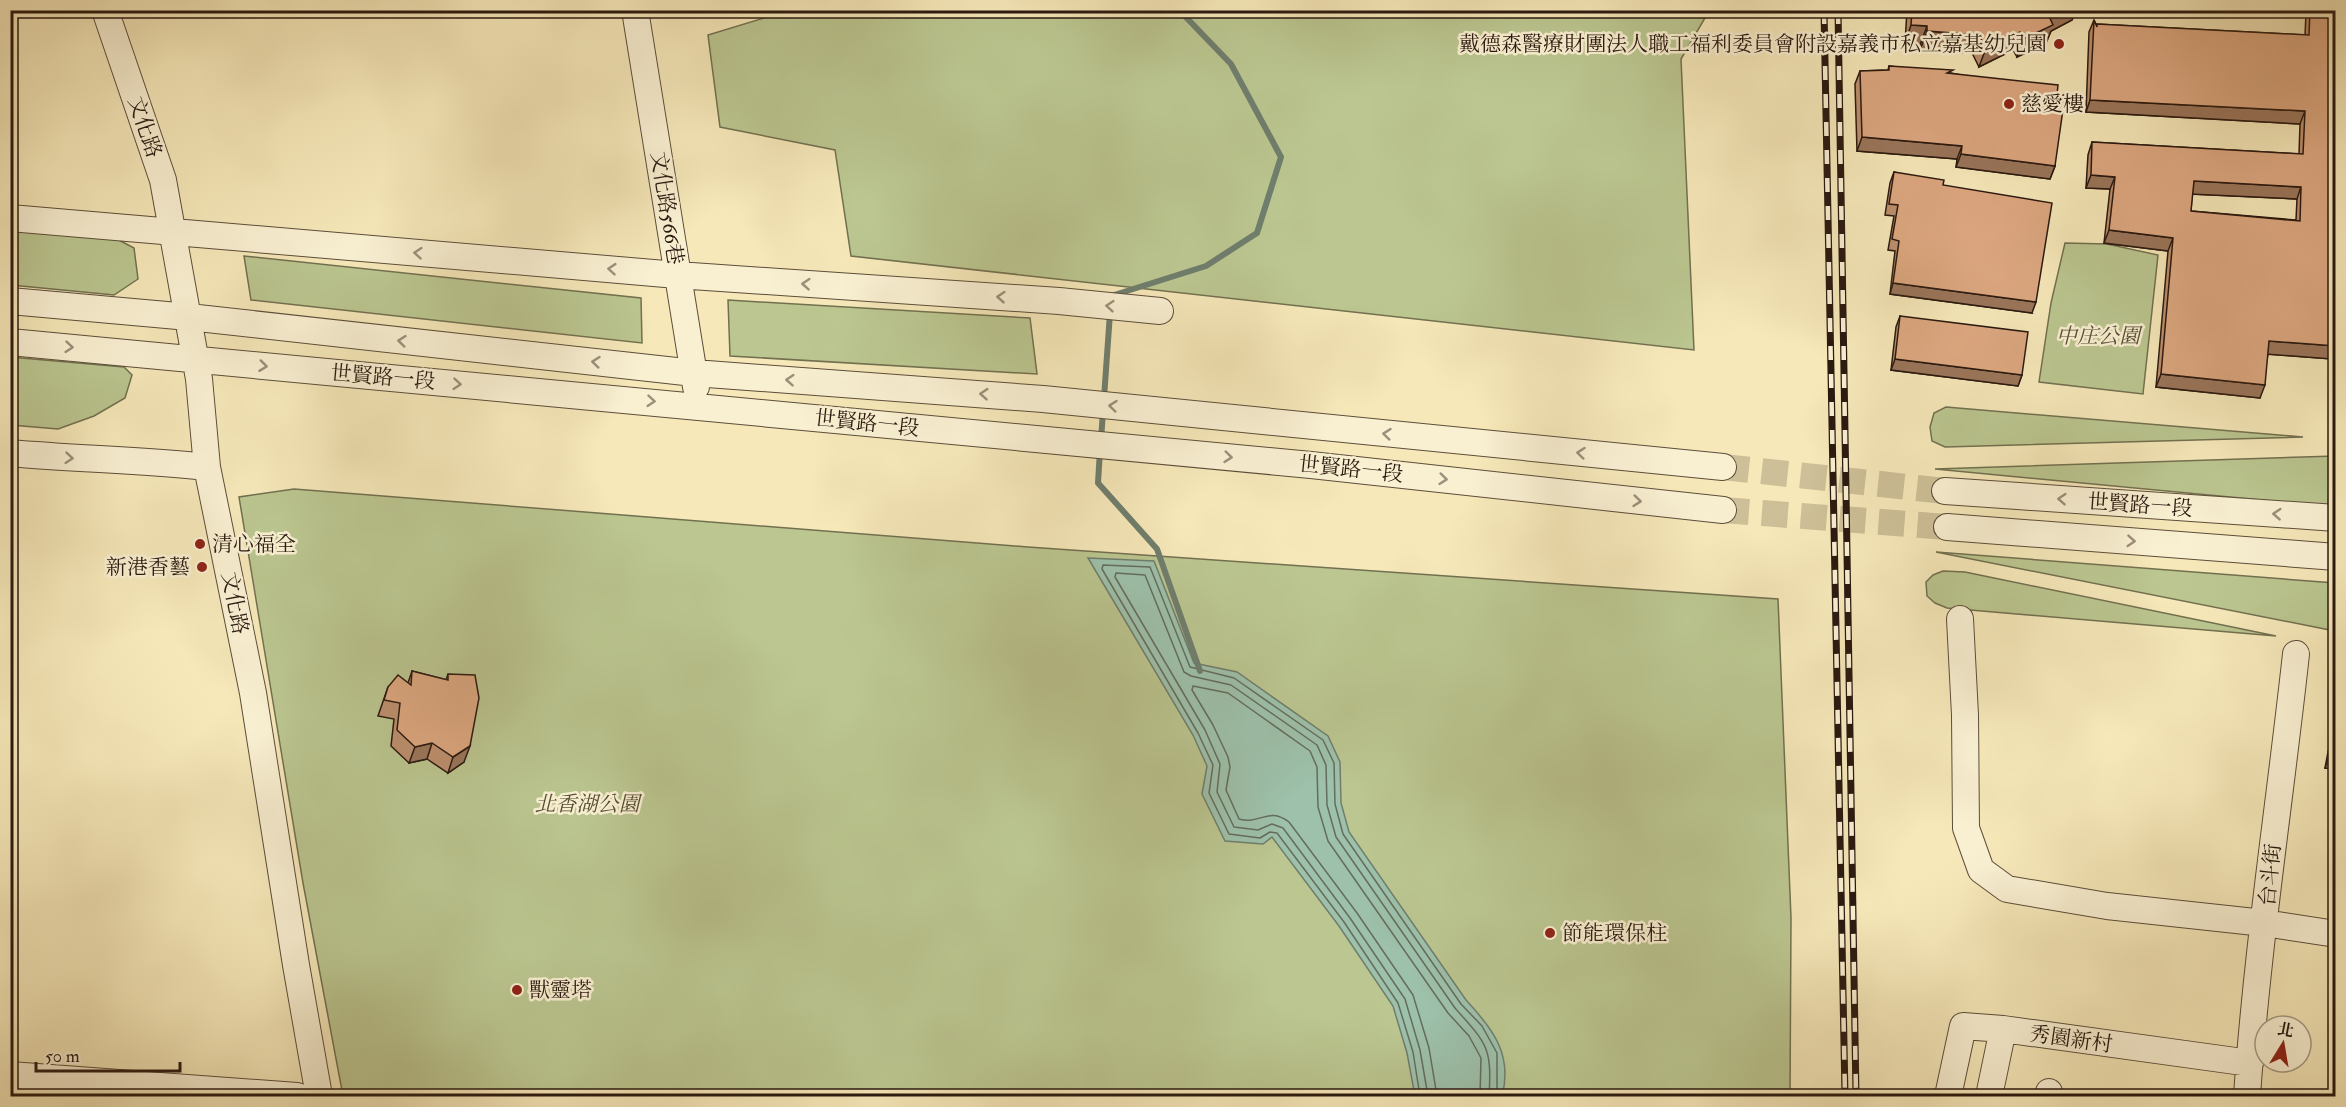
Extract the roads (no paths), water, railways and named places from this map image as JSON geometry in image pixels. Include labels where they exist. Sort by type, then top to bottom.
[{"type":"street","name":"文化路","points":[[105,10],[163,180],[196,358],[207,467],[253,693],[319,1096]]},
{"type":"street","name":"文化路566巷","points":[[635,10],[699,405]]},
{"type":"street","points":[[10,218],[677,275],[1059,301],[1161,311]]},
{"type":"street","name":"世賢路一段","points":[[10,302],[189,317],[694,373],[1042,399],[1723,467]]},
{"type":"street","name":"世賢路一段","points":[[10,342],[1170,451],[1723,510]]},
{"type":"street","points":[[10,453],[207,467]]},
{"type":"street","name":"世賢路一段","points":[[1945,491],[2336,518]]},
{"type":"street","name":"世賢路一段","points":[[1947,527],[2336,557]]},
{"type":"street","points":[[1960,619],[1965,715],[1966,828],[1981,870],[2007,889],[2107,906],[2265,923],[2336,934]]},
{"type":"street","name":"台斗街","points":[[2247,1096],[2296,654]]},
{"type":"street","name":"秀園新村","points":[[1948,1096],[1963,1026],[2003,1029],[2250,1063]]},
{"type":"street","points":[[1989,1096],[2003,1029]]},
{"type":"street","points":[[10,1075],[297,1096]]},
{"type":"water","points":[[1088,558],[1154,561],[1194,663],[1237,672],[1328,736],[1340,762],[1341,803],[1349,832],[1466,1000],[1492,1032],[1503,1055],[1505,1081],[1502,1096],[1415,1096],[1407,1053],[1393,1006],[1339,926],[1272,837],[1263,844],[1225,841],[1202,794],[1207,766],[1193,735]]},
{"type":"waterway","points":[[1111,296],[1206,266],[1257,233],[1281,157],[1231,64],[1179,10]]},
{"type":"waterway","points":[[1104,398],[1110,313]]},
{"type":"waterway","points":[[1101,440],[1103,411]]},
{"type":"waterway","points":[[1100,450],[1098,483],[1157,549],[1200,671]]},
{"type":"tunnel","points":[[1723,467],[1945,491]]},
{"type":"tunnel","points":[[1723,510],[1947,527]]},
{"type":"railway","points":[[1824,10],[1845,1096]]},
{"type":"railway","points":[[1838,10],[1856,1096]]},
{"type":"place","name":"戴德森醫療財團法人職工福利委員會附設嘉義市私立嘉基幼兒園","points":[[2059,44]]},
{"type":"place","name":"慈愛樓","points":[[2009,104]]},
{"type":"place","name":"清心福全","points":[[200,544]]},
{"type":"place","name":"新港香藝","points":[[202,567]]},
{"type":"place","name":"節能環保柱","points":[[1550,933]]},
{"type":"place","name":"獸靈塔","points":[[517,990]]},
{"type":"park label","name":"中庄公園","points":[[2098,336]]},
{"type":"park label","name":"北香湖公園","points":[[587,804]]}]
